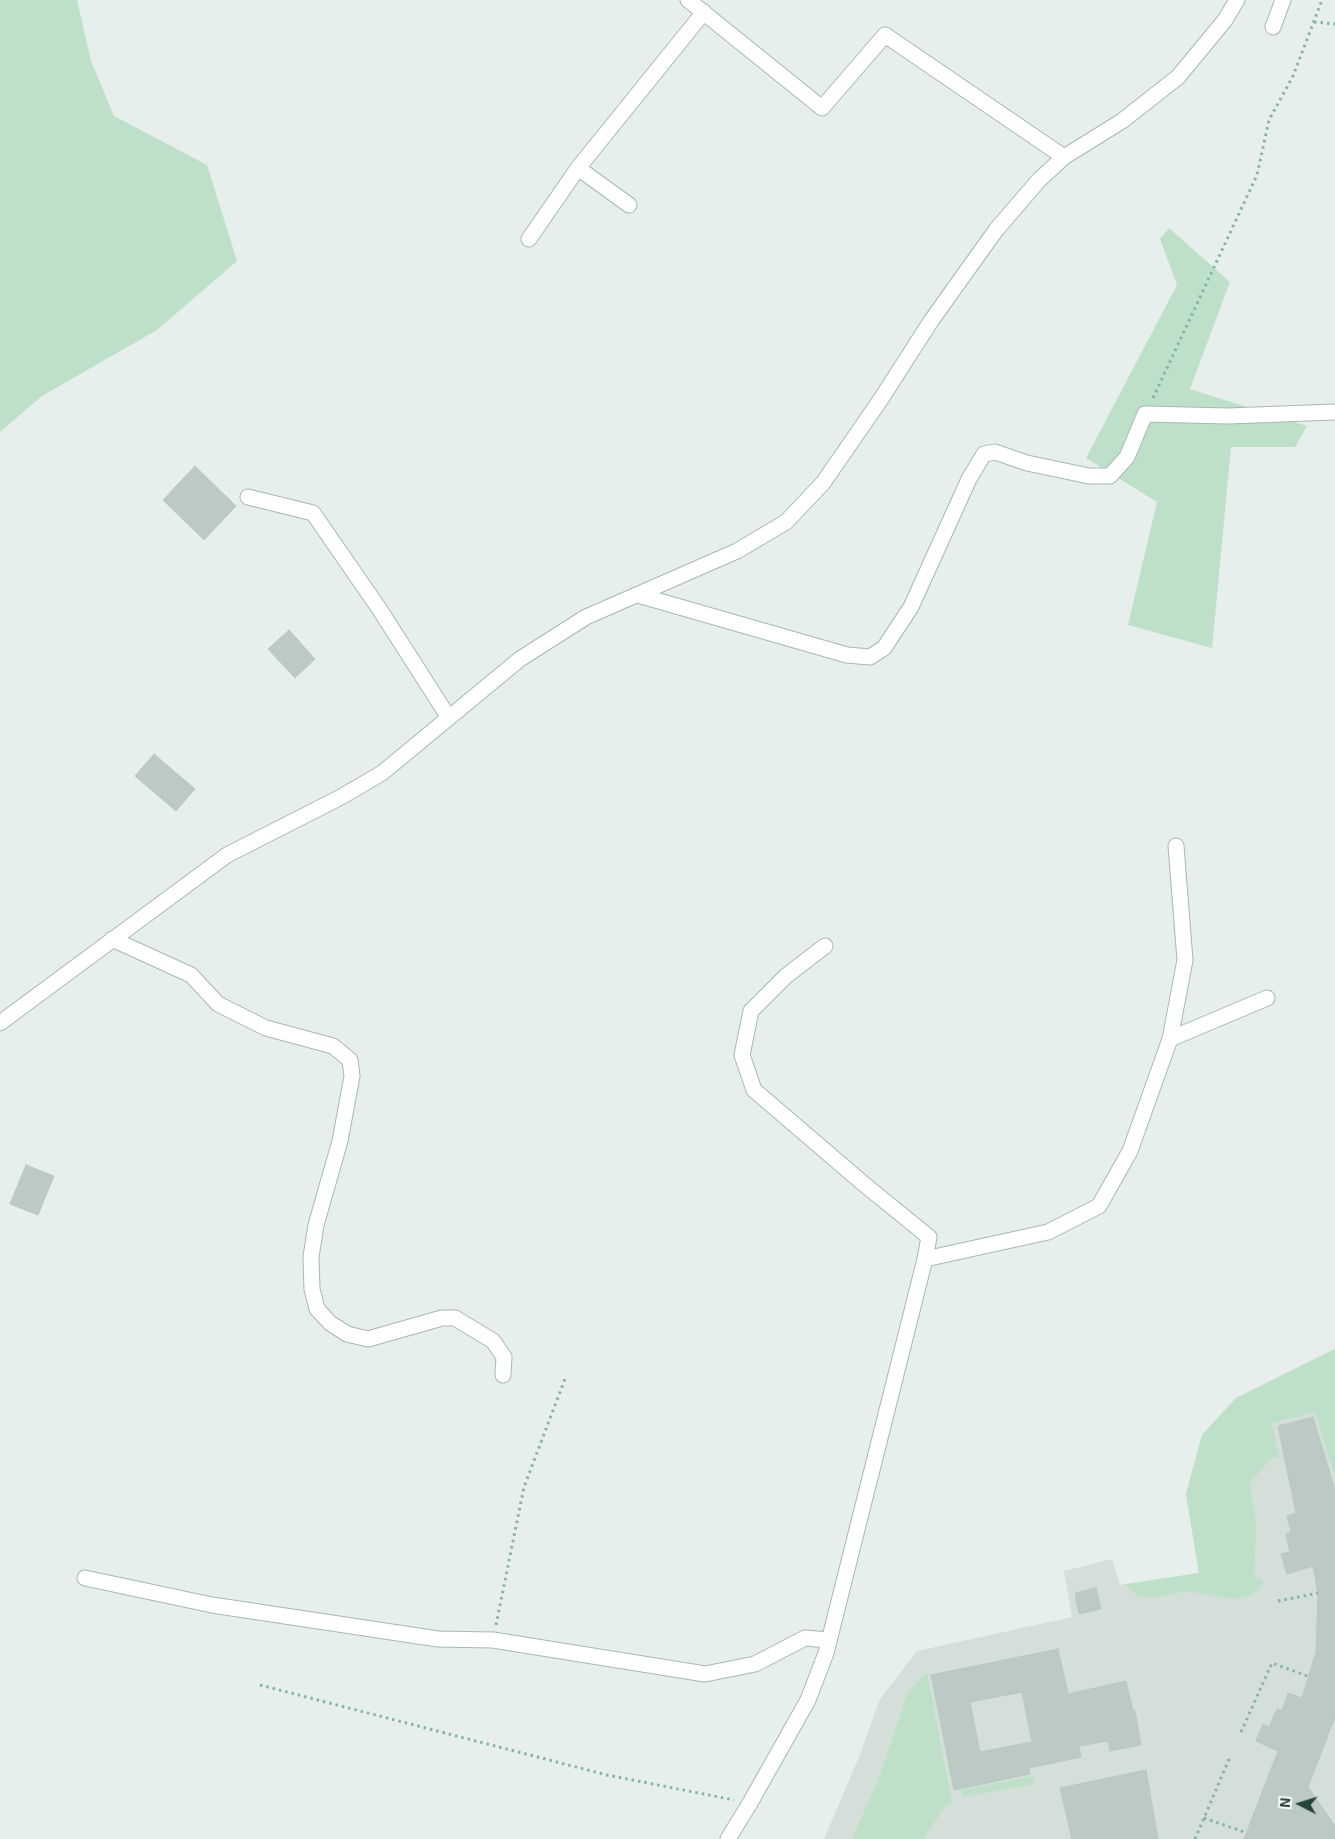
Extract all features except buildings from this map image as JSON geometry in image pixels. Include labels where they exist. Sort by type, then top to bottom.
[{"type":"street","points":[[688,0],[822,108],[884,35],[1064,157]]},
{"type":"street","points":[[0,1023],[227,855],[341,797],[382,773],[520,658],[586,617],[737,551],[786,522],[823,483],[881,399],[931,321],[996,230],[1039,180],[1064,157],[1122,121],[1178,77],[1225,20],[1237,0]]},
{"type":"street","points":[[1273,27],[1282,0]]},
{"type":"street","points":[[529,239],[578,168],[704,12]]},
{"type":"street","points":[[578,168],[629,205]]},
{"type":"street","points":[[638,595],[847,655],[870,657],[884,648],[911,607],[969,479],[984,454],[995,452],[1036,465],[1089,476],[1110,476],[1127,457],[1145,414],[1228,416],[1335,412]]},
{"type":"street","points":[[248,497],[313,513],[380,610],[449,718]]},
{"type":"street","points":[[925,1259],[1048,1232],[1099,1206],[1130,1151],[1170,1039],[1185,960],[1176,846]]},
{"type":"street","points":[[112,939],[191,975],[218,1004],[266,1028],[333,1046],[350,1060],[352,1076],[340,1141],[316,1225],[311,1257],[312,1289],[317,1309],[330,1322],[347,1334],[368,1340],[442,1318],[454,1318],[493,1342],[504,1357],[503,1374]]},
{"type":"street","points":[[728,1839],[808,1700],[829,1640],[929,1237],[865,1186],[754,1090],[742,1055],[751,1011],[786,976],[825,946]]},
{"type":"street","points":[[1170,1039],[1267,998]]},
{"type":"street","points":[[85,1578],[212,1605],[438,1639],[493,1640],[705,1674],[755,1664],[805,1638],[829,1640]]},
{"type":"path","points":[[1145,414],[1258,175],[1269,120],[1293,76],[1322,0]]},
{"type":"path","points":[[1314,22],[1335,24]]},
{"type":"path","points":[[493,1640],[524,1486],[565,1379]]},
{"type":"path","points":[[1278,1601],[1318,1593]]},
{"type":"path","points":[[1241,1732],[1272,1662],[1310,1677]]},
{"type":"path","points":[[260,1685],[607,1775],[750,1803]]},
{"type":"path","points":[[1195,1839],[1230,1757]]},
{"type":"path","points":[[1204,1818],[1246,1832]]},
{"type":"shaded area","points":[[1335,1349],[1335,1839],[824,1839],[859,1757],[880,1699],[917,1651],[1072,1617],[1064,1571],[1112,1559],[1120,1585],[1199,1573],[1186,1494],[1202,1435],[1236,1398]]},
{"type":"green space","points":[[0,0],[77,0],[91,61],[114,116],[207,165],[237,261],[157,330],[42,396],[0,432]]},
{"type":"green space","points":[[1169,228],[1230,282],[1190,389],[1307,426],[1295,447],[1231,447],[1212,648],[1128,625],[1157,502],[1086,458],[1177,285],[1160,239]]},
{"type":"green space","points":[[1335,1349],[1335,1476],[1315,1412],[1272,1423],[1279,1457],[1270,1459],[1250,1483],[1256,1527],[1254,1578],[1263,1580],[1261,1588],[1249,1596],[1233,1599],[1186,1591],[1155,1598],[1146,1598],[1138,1596],[1127,1587],[1126,1584],[1199,1573],[1186,1494],[1202,1435],[1236,1398]]},
{"type":"green space","points":[[927,1672],[952,1803],[947,1804],[923,1839],[852,1839],[878,1780],[908,1692]]},
{"type":"green space","points":[[1033,1776],[1035,1784],[963,1797],[962,1790]]}]
